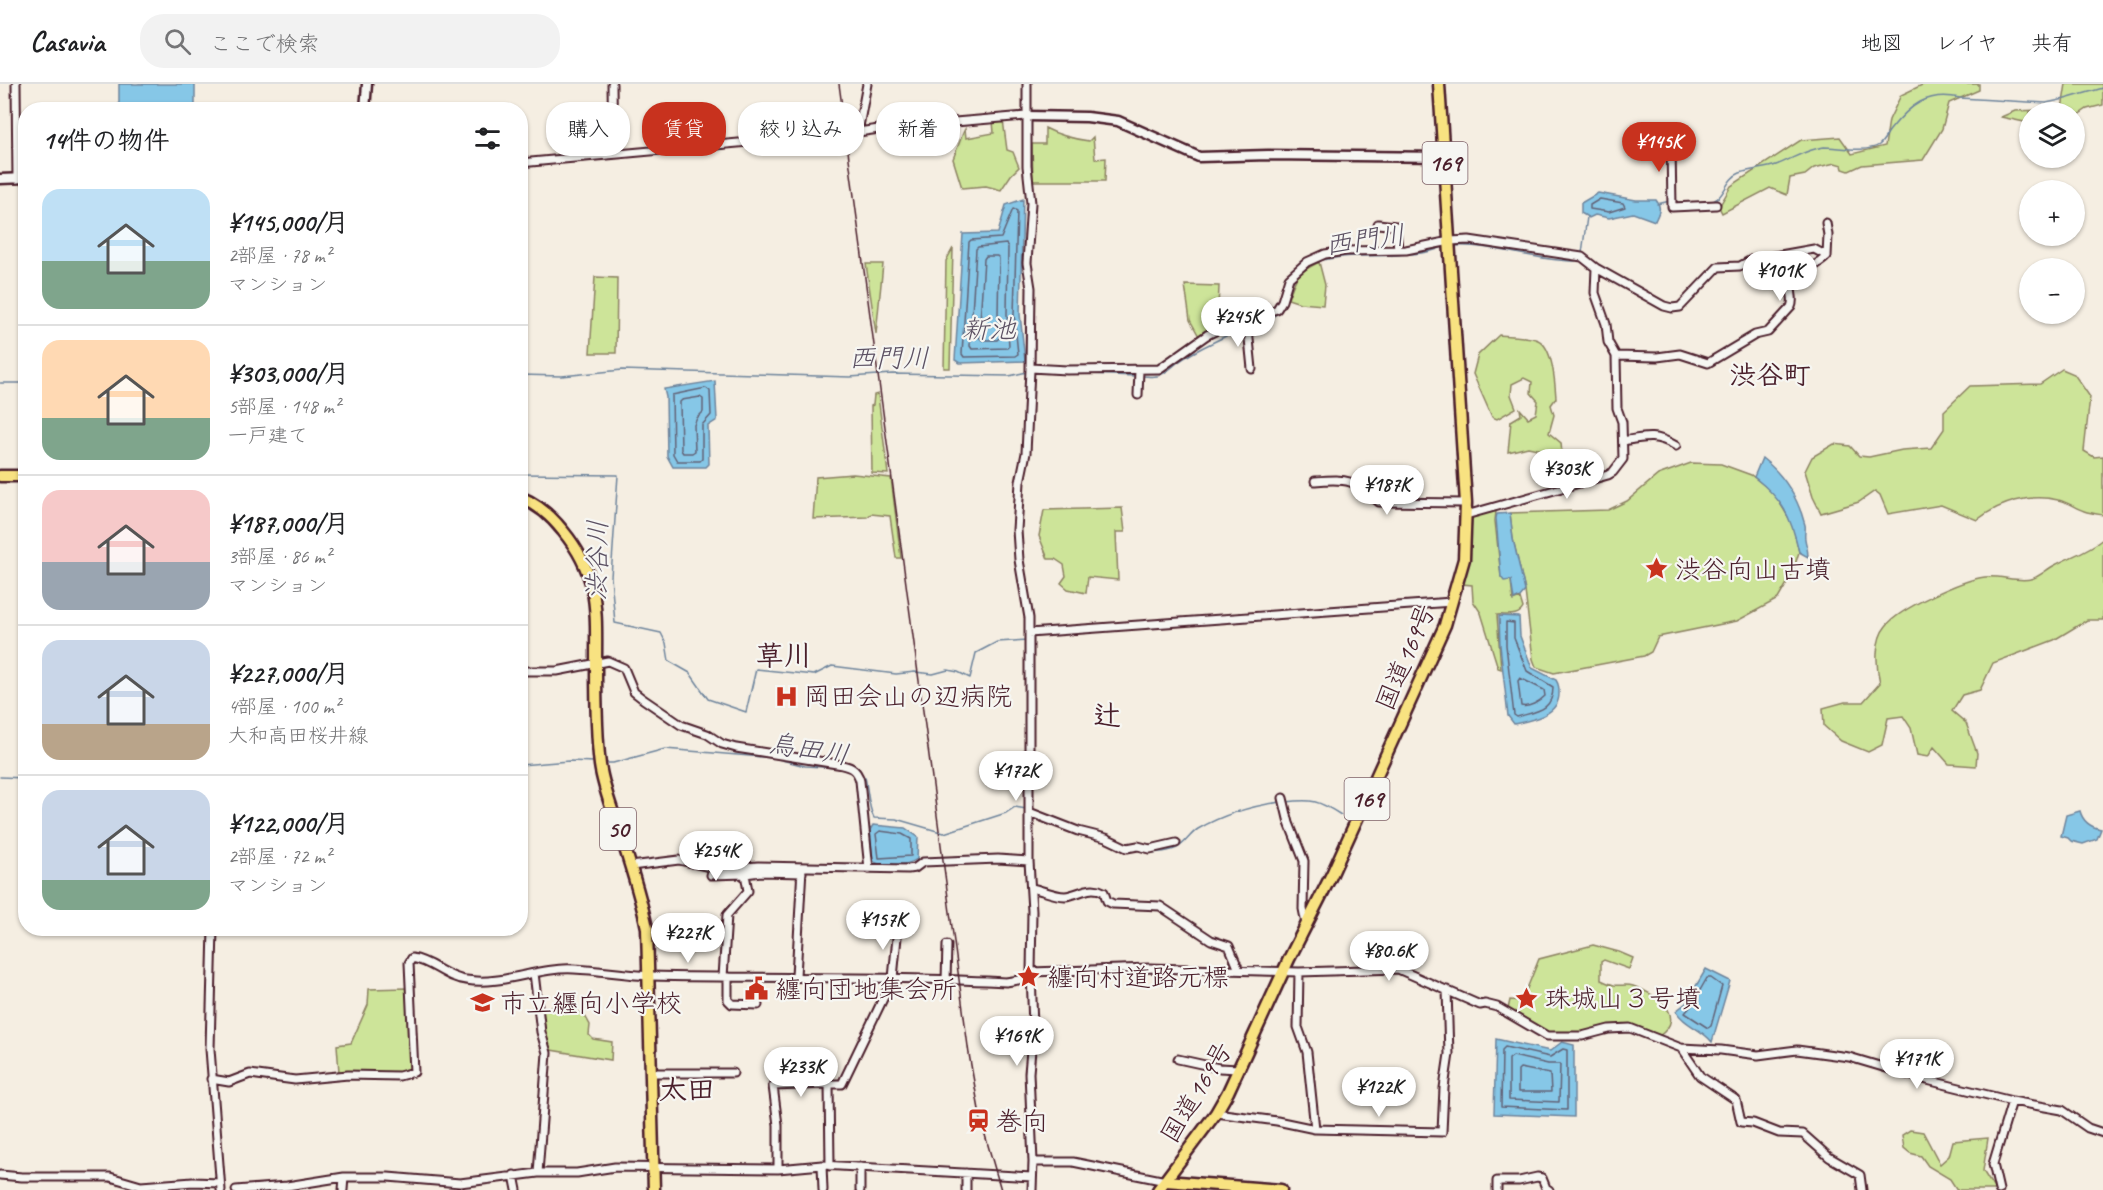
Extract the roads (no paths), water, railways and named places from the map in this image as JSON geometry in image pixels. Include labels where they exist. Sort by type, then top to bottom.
[{"type":"main road","name":"国道169号","points":[[1158,1190],[1216,1113],[1239,1069],[1406,715],[1445,625],[1464,559],[1466,503],[1439,84]]},
{"type":"main road","points":[[0,476],[18,476]]},
{"type":"main road","name":"50","points":[[528,502],[547,514],[576,546],[587,567],[595,601],[598,621],[596,664],[600,767],[639,893],[647,928],[654,1190]]},
{"type":"main road","points":[[1166,1180],[1281,1190]]},
{"type":"street","points":[[16,84],[18,122]]},
{"type":"street","points":[[366,102],[367,84]]},
{"type":"street","points":[[612,84],[612,102]]},
{"type":"street","points":[[864,102],[867,84]]},
{"type":"street","points":[[1027,84],[1027,166],[1031,203],[1027,263],[1031,288],[1030,371],[1026,453],[1020,482],[1017,530],[1019,560],[1029,618],[1029,861],[1033,1027],[1029,1073],[1032,1190]]},
{"type":"street","points":[[864,131],[907,125],[925,116],[940,116],[955,122],[1026,116],[1087,117],[1118,121],[1199,157],[1444,156]]},
{"type":"street","points":[[630,152],[738,143]]},
{"type":"street","points":[[1671,147],[1672,207],[1716,205]]},
{"type":"street","points":[[528,162],[592,156]]},
{"type":"street","points":[[0,179],[18,178]]},
{"type":"street","points":[[1616,356],[1657,357],[1680,354],[1708,363],[1755,335],[1768,332],[1788,312],[1793,303],[1792,280],[1818,265],[1827,256],[1826,223]]},
{"type":"street","points":[[1378,224],[1396,226],[1398,250]]},
{"type":"street","points":[[1030,371],[1067,370],[1139,374],[1159,369],[1207,334],[1248,322],[1277,309],[1282,302],[1289,278],[1308,262],[1335,252],[1450,246],[1469,240],[1579,257],[1672,309],[1680,308],[1718,267],[1740,266],[1751,260],[1814,249],[1827,256]]},
{"type":"street","points":[[1466,515],[1608,475],[1623,459],[1622,422],[1617,408],[1616,356],[1608,342],[1606,324],[1595,293],[1596,268]]},
{"type":"street","points":[[1248,322],[1252,369]]},
{"type":"street","points":[[1138,395],[1139,374]]},
{"type":"street","points":[[1623,441],[1663,438],[1676,446]]},
{"type":"street","points":[[1315,481],[1350,481],[1360,485],[1379,502],[1466,503]]},
{"type":"street","points":[[1029,633],[1452,602]]},
{"type":"street","points":[[528,671],[557,671],[608,661],[624,668],[634,692],[681,725],[707,734],[722,744],[853,768],[858,773],[860,781],[869,868]]},
{"type":"street","points":[[1283,798],[1289,824],[1304,861],[1303,909],[1306,924]]},
{"type":"street","points":[[1029,812],[1127,848],[1138,846],[1150,849],[1176,843]]},
{"type":"street","points":[[711,875],[802,870],[908,869],[915,868],[923,862],[943,861],[998,859],[1029,861]]},
{"type":"street","points":[[631,866],[679,860],[718,869],[758,866],[802,870]]},
{"type":"street","points":[[796,976],[802,870]]},
{"type":"street","points":[[745,874],[748,891],[727,915],[725,977],[728,1000],[732,1004],[758,1005]]},
{"type":"street","points":[[1031,888],[1064,896],[1080,891],[1100,889],[1104,892],[1107,901],[1113,904],[1160,906],[1211,939],[1229,946],[1239,970]]},
{"type":"street","points":[[778,1169],[778,1125],[773,1086],[842,1084],[893,978],[898,927]]},
{"type":"street","points":[[0,1175],[22,1178],[110,1177],[141,1186],[193,1182],[221,1186],[211,1079],[213,936]]},
{"type":"street","points":[[946,980],[947,945]]},
{"type":"street","points":[[211,1079],[229,1082],[250,1074],[295,1080],[348,1074],[399,1076],[414,1072],[409,963],[412,958],[423,960],[466,981],[504,980],[545,969],[573,969],[648,976],[796,976],[1006,982],[1031,975],[1149,968],[1299,972],[1398,969],[1480,1005],[1497,1007],[1547,1036],[1582,1036],[1609,1029],[1630,1028],[1681,1048],[1758,1055],[1789,1050],[1849,1057],[1927,1080],[2012,1101],[2062,1110],[2088,1128],[2103,1133]]},
{"type":"street","points":[[1299,972],[1298,1027],[1306,1052],[1315,1129]]},
{"type":"street","points":[[534,973],[541,1032],[547,1053],[538,1173]]},
{"type":"street","points":[[1216,1113],[1277,1121],[1315,1129],[1442,1132],[1444,1088],[1449,1054],[1447,990]]},
{"type":"street","points":[[1681,1048],[1700,1076],[1736,1100],[1741,1122],[1753,1123],[1779,1133],[1803,1134],[1829,1156],[1860,1175],[1862,1190]]},
{"type":"street","points":[[1178,1059],[1219,1068],[1239,1069]]},
{"type":"street","points":[[651,1073],[733,1073]]},
{"type":"street","points":[[823,1190],[829,1084]]},
{"type":"street","points":[[1999,1190],[1993,1164],[2012,1101]]},
{"type":"street","points":[[1033,1162],[1073,1162],[1143,1178],[1166,1180]]},
{"type":"street","points":[[236,1190],[287,1186],[344,1177],[388,1177],[460,1183],[514,1175],[577,1173],[611,1167],[653,1166],[778,1169],[826,1165],[1032,1177]]},
{"type":"street","points":[[860,1167],[860,1190]]},
{"type":"street","points":[[966,1173],[966,1190]]},
{"type":"street","points":[[514,1175],[517,1190]]},
{"type":"street","points":[[343,1190],[344,1177]]},
{"type":"street","points":[[1497,1190],[1497,1182],[1537,1177],[1542,1178],[1549,1190]]},
{"type":"water","points":[[119,84],[195,84],[195,102],[119,102]]},
{"type":"water","points":[[1598,193],[1636,200],[1656,200],[1659,213],[1655,221],[1633,213],[1609,218],[1595,215],[1589,218],[1581,213],[1581,203]]},
{"type":"water","name":"新池","points":[[1023,199],[1020,314],[1025,361],[960,363],[955,360],[963,234],[998,233],[1006,205]]},
{"type":"water","points":[[715,381],[717,420],[708,426],[709,464],[706,467],[673,467],[667,456],[664,389]]},
{"type":"water","points":[[1762,458],[1789,488],[1798,506],[1805,525],[1808,557],[1799,552],[1793,528],[1779,501],[1754,477]]},
{"type":"water","points":[[1510,513],[1513,539],[1525,591],[1514,600],[1511,580],[1504,581],[1501,577],[1496,518],[1497,514]]},
{"type":"water","points":[[1499,616],[1519,617],[1520,636],[1532,668],[1556,680],[1559,687],[1558,701],[1550,712],[1514,724],[1508,716]]},
{"type":"water","points":[[2080,811],[2088,823],[2101,829],[2097,839],[2083,844],[2061,836],[2066,815]]},
{"type":"water","points":[[873,825],[905,828],[918,837],[917,859],[895,865],[883,865],[873,861],[870,830]]},
{"type":"water","points":[[1706,969],[1730,981],[1712,1042],[1679,1016],[1676,1011],[1686,1003]]},
{"type":"water","points":[[1496,1039],[1550,1051],[1562,1042],[1574,1045],[1574,1117],[1494,1114]]},
{"type":"waterway","name":"西門川","points":[[1708,202],[1722,194],[1731,180],[1740,173],[1776,165],[1818,148],[1867,149],[1879,145],[1905,113],[1929,98],[1948,96],[2046,103],[2103,88]]},
{"type":"waterway","name":"西門川","points":[[1657,204],[1670,201]]},
{"type":"waterway","name":"西門川","points":[[1675,202],[1703,202]]},
{"type":"waterway","name":"西門川","points":[[1582,253],[1587,217]]},
{"type":"waterway","name":"西門川","points":[[1455,246],[1470,246],[1560,260],[1575,261],[1577,259]]},
{"type":"waterway","name":"西門川","points":[[1289,289],[1297,276],[1308,266],[1321,261],[1336,257],[1419,253],[1444,247]]},
{"type":"waterway","name":"西門川","points":[[1251,324],[1278,313],[1287,296]]},
{"type":"waterway","name":"西門川","points":[[1142,376],[1162,374],[1193,352],[1244,326]]},
{"type":"waterway","name":"西門川","points":[[528,375],[562,376],[622,370],[850,377],[892,374],[1009,376],[1027,372]]},
{"type":"waterway","name":"西門川","points":[[1067,373],[1135,376]]},
{"type":"waterway","name":"西門川","points":[[0,383],[18,383]]},
{"type":"waterway","name":"渋谷川","points":[[528,474],[618,475],[611,577],[615,623],[661,633],[666,643],[669,661],[690,673],[708,699],[746,712],[756,669],[814,675],[832,666],[896,674],[915,672],[933,674],[948,670],[970,678],[976,653],[997,642],[1027,640]]},
{"type":"waterway","name":"烏田川","points":[[606,763],[665,749],[774,758],[805,766],[840,768]]},
{"type":"waterway","name":"烏田川","points":[[528,764],[569,761],[595,762]]},
{"type":"waterway","name":"烏田川","points":[[862,776],[865,777],[869,804],[874,818],[896,819],[944,833],[1006,813],[1015,807],[1026,809]]},
{"type":"waterway","name":"烏田川","points":[[0,777],[18,778]]},
{"type":"waterway","name":"烏田川","points":[[1140,850],[1153,853],[1173,849],[1180,846],[1198,829],[1218,819],[1248,808],[1281,802]]},
{"type":"waterway","name":"烏田川","points":[[1286,802],[1315,802],[1341,815]]},
{"type":"waterway","name":"烏田川","points":[[1048,816],[1088,830]]},
{"type":"railway","points":[[839,84],[969,1054],[981,1121],[1001,1190]]},
{"type":"place","name":"渋谷向山古墳","points":[[1657,569]]},
{"type":"place","name":"岡田会山の辺病院","points":[[786,696]]},
{"type":"place","name":"纏向村道路元標","points":[[1029,977]]},
{"type":"place","name":"纏向団地集会所","points":[[757,989]]},
{"type":"place","name":"珠城山３号墳","points":[[1527,998]]},
{"type":"place","name":"市立纒向小学校","points":[[482,1003]]},
{"type":"place","name":"巻向","points":[[978,1121]]},
{"type":"district","name":"渋谷町","points":[[1770,375]]},
{"type":"district","name":"草川","points":[[784,655]]},
{"type":"district","name":"辻","points":[[1107,715]]},
{"type":"district","name":"太田","points":[[687,1089]]}]
